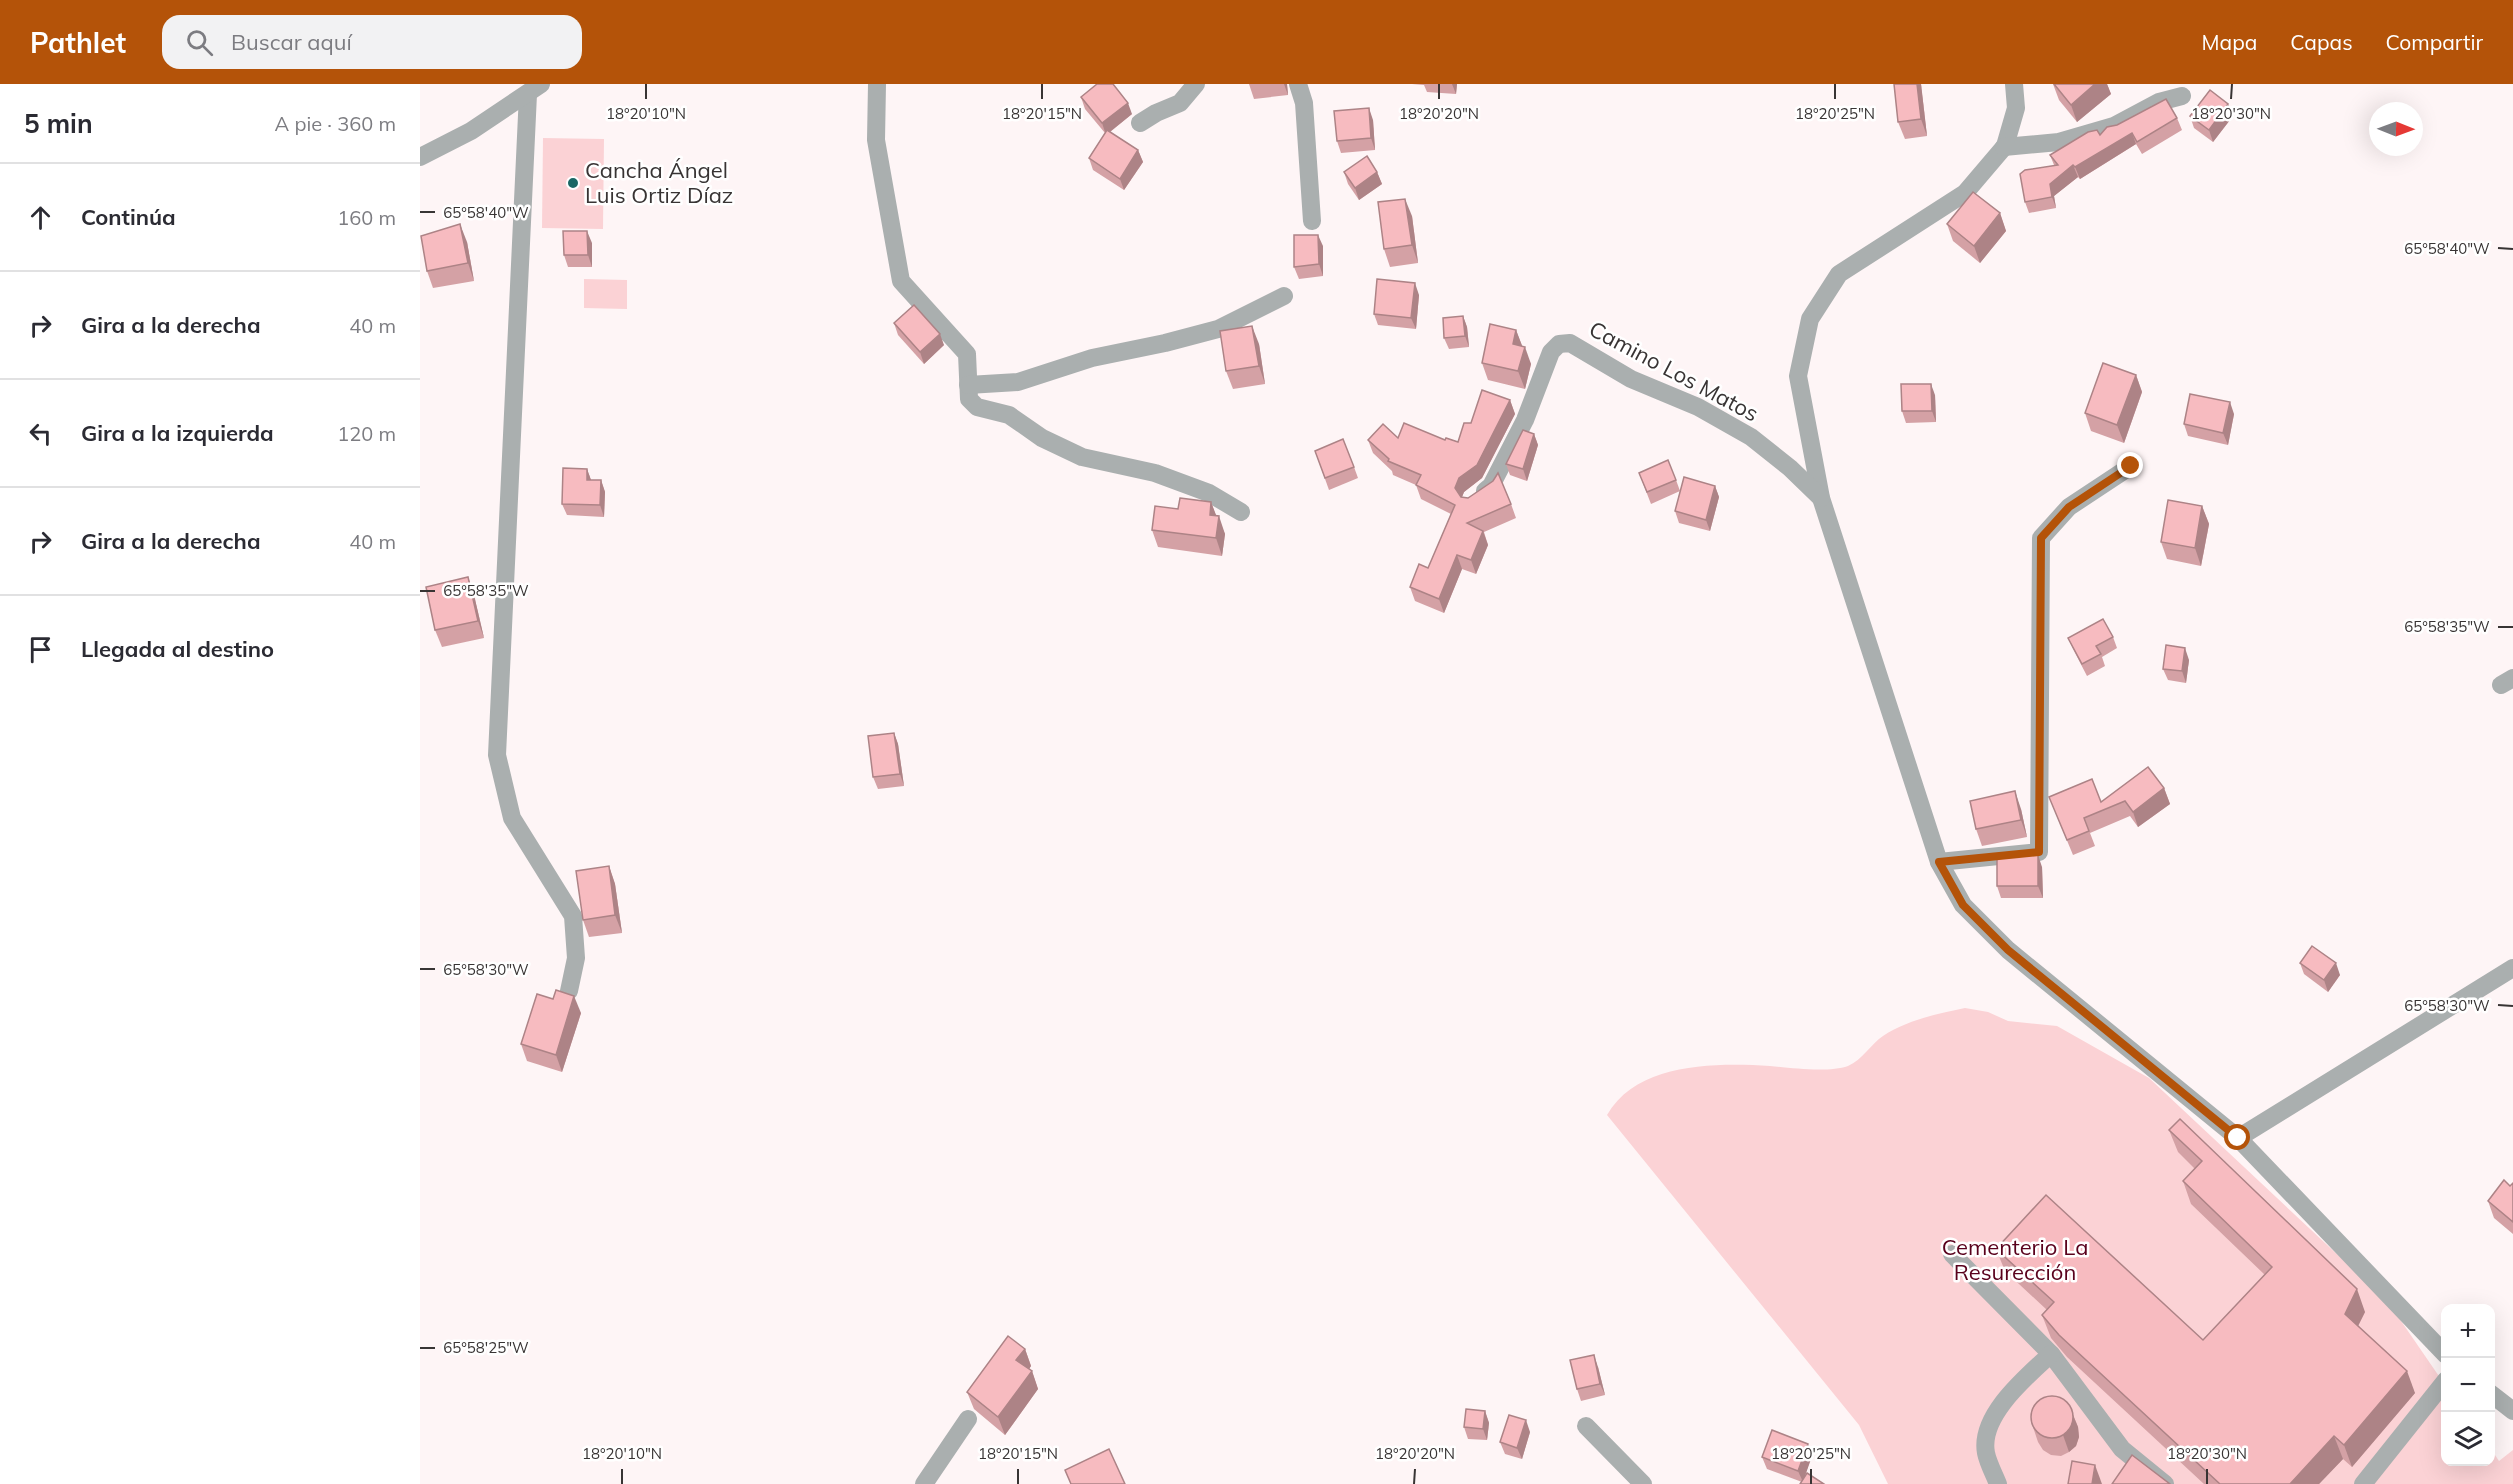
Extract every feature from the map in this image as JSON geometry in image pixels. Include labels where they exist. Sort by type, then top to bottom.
[{"type":"street","points":[[877,84],[876,140],[901,281],[968,354],[969,399],[977,407],[1009,415],[1042,438],[1082,457],[1155,473],[1209,493],[1241,512]]},
{"type":"street","points":[[1140,123],[1156,112],[1180,103],[1196,84]]},
{"type":"street","points":[[1298,84],[1304,103],[1312,221]]},
{"type":"street","points":[[2014,84],[2016,108],[2004,147],[1965,193],[1839,274],[1810,319],[1798,376],[1821,498],[1939,862],[1963,905],[2008,950],[2238,1138],[2441,1351]]},
{"type":"street","points":[[420,157],[471,131],[534,89]]},
{"type":"street","points":[[534,89],[497,755],[512,818],[573,916],[576,958],[569,991]]},
{"type":"street","points":[[2004,147],[2059,142],[2114,126],[2159,102],[2182,96]]},
{"type":"street","points":[[968,385],[1018,382],[1092,358],[1166,343],[1218,329],[1284,296]]},
{"type":"street","name":"Camino Los Matos","points":[[1471,501],[1491,486],[1504,463],[1525,420],[1551,352],[1559,344],[1570,343],[1631,379],[1698,406],[1751,437],[1790,468],[1821,498]]},
{"type":"street","points":[[1939,862],[2039,852],[2041,538],[2069,507],[2131,466]]},
{"type":"street","points":[[2238,1138],[2513,968]]},
{"type":"street","points":[[1952,1254],[2050,1354],[2122,1449],[2165,1484]]},
{"type":"street","points":[[1998,1484],[1985,1452],[1988,1431],[1998,1408],[2050,1354]]},
{"type":"street","points":[[2363,1484],[2441,1385]]},
{"type":"street","points":[[2495,1397],[2513,1411]]},
{"type":"street","points":[[924,1484],[968,1419]]},
{"type":"street","points":[[1586,1426],[1643,1484]]},
{"type":"green space","name":"Cancha Ángel Luis Ortiz Díaz","points":[[543,138],[604,139],[603,229],[542,228]]},
{"type":"green space","points":[[584,279],[627,280],[627,309],[584,308]]},
{"type":"green space","name":"Cementerio La Resurección","points":[[1965,1008],[1988,1012],[2008,1021],[2057,1026],[2149,1078],[2388,1302],[2441,1379],[2441,1466],[2495,1466],[2495,1455],[2499,1461],[2513,1450],[2513,1484],[1888,1484],[1859,1425],[1607,1115],[1621,1098],[1638,1085],[1658,1075],[1703,1066],[1726,1065],[1809,1069],[1840,1068],[1853,1063],[1892,1030],[1922,1018]]},
{"type":"building","points":[[1097,84],[1113,84],[1128,103],[1102,123],[1081,97]]},
{"type":"building","points":[[1894,84],[1917,84],[1921,119],[1898,122]]},
{"type":"building","points":[[2054,84],[2095,84],[2071,105]]},
{"type":"building","points":[[2210,90],[2228,104],[2209,130],[2190,116]]},
{"type":"building","points":[[2166,99],[2177,118],[2137,142],[2132,133],[2075,167],[2073,165],[2050,184],[2052,197],[2025,202],[2020,174],[2025,170],[2058,165],[2050,155],[2088,132],[2097,130],[2100,135],[2107,127],[2117,125]]},
{"type":"building","points":[[1369,108],[1371,138],[1337,141],[1334,111]]},
{"type":"building","points":[[1107,130],[1138,150],[1120,179],[1089,158]]},
{"type":"building","points":[[1367,156],[1377,172],[1355,188],[1344,172]]},
{"type":"building","points":[[1973,192],[2000,213],[1974,246],[1947,224]]},
{"type":"building","points":[[1405,199],[1412,245],[1384,249],[1378,202]]},
{"type":"building","points":[[460,224],[468,263],[427,271],[421,236]]},
{"type":"building","points":[[563,231],[587,231],[588,255],[564,255]]},
{"type":"building","points":[[1294,235],[1318,235],[1319,264],[1294,267]]},
{"type":"building","points":[[1377,279],[1415,283],[1411,318],[1374,314]]},
{"type":"building","points":[[914,305],[940,334],[920,352],[894,323]]},
{"type":"building","points":[[1463,316],[1465,336],[1444,338],[1443,318]]},
{"type":"building","points":[[1490,324],[1516,330],[1513,344],[1525,347],[1518,371],[1482,363]]},
{"type":"building","points":[[1252,326],[1259,366],[1226,371],[1220,331]]},
{"type":"building","points":[[2103,363],[2136,375],[2117,425],[2085,413]]},
{"type":"building","points":[[1901,384],[1931,384],[1932,411],[1902,411]]},
{"type":"building","points":[[1482,390],[1510,400],[1477,465],[1459,478],[1455,488],[1461,497],[1468,498],[1493,481],[1498,473],[1511,504],[1467,523],[1483,531],[1471,560],[1457,555],[1439,599],[1410,587],[1419,564],[1428,568],[1455,505],[1416,485],[1421,475],[1388,461],[1389,459],[1368,440],[1383,424],[1398,438],[1404,423],[1445,440],[1446,438],[1458,442],[1464,423],[1471,423]]},
{"type":"building","points":[[2190,394],[2230,402],[2223,433],[2184,424]]},
{"type":"building","points":[[1523,430],[1534,434],[1523,469],[1506,464]]},
{"type":"building","points":[[1343,439],[1354,467],[1325,478],[1315,451]]},
{"type":"building","points":[[1668,460],[1676,480],[1647,492],[1639,473]]},
{"type":"building","points":[[563,468],[587,469],[587,480],[601,480],[600,505],[562,504]]},
{"type":"building","points":[[1684,477],[1715,486],[1706,520],[1675,511]]},
{"type":"building","points":[[1180,498],[1211,502],[1210,515],[1219,516],[1216,538],[1152,530],[1155,506],[1178,509]]},
{"type":"building","points":[[2168,500],[2202,506],[2195,548],[2161,542]]},
{"type":"building","points":[[468,577],[478,621],[435,630],[426,587]]},
{"type":"building","points":[[2103,619],[2113,637],[2096,646],[2101,654],[2082,664],[2068,638]]},
{"type":"building","points":[[2166,645],[2185,648],[2182,671],[2163,669]]},
{"type":"building","points":[[894,733],[900,774],[873,777],[868,736]]},
{"type":"building","points":[[2148,767],[2164,788],[2133,812],[2125,801],[2084,818],[2089,831],[2067,840],[2049,797],[2092,779],[2101,802]]},
{"type":"building","points":[[2015,791],[2021,820],[1976,829],[1970,801]]},
{"type":"building","points":[[1997,855],[2038,855],[2038,886],[1997,886]]},
{"type":"building","points":[[609,866],[615,915],[583,920],[576,871]]},
{"type":"building","points":[[2312,946],[2336,963],[2324,980],[2300,963]]},
{"type":"building","points":[[556,990],[574,996],[556,1055],[521,1044],[537,994],[553,999]]},
{"type":"building","points":[[2180,1119],[2357,1289],[2345,1314],[2407,1371],[2344,1445],[2334,1436],[2290,1484],[2220,1484],[2059,1335],[2042,1315],[2054,1302],[1996,1249],[2046,1195],[2203,1340],[2272,1267],[2183,1181],[2202,1161],[2169,1130]]},
{"type":"building","points":[[2504,1180],[2510,1186],[2513,1183],[2513,1222],[2488,1201]]},
{"type":"building","points":[[1008,1336],[1025,1349],[1016,1360],[1032,1371],[998,1417],[967,1392]]},
{"type":"building","points":[[1594,1355],[1600,1384],[1577,1389],[1570,1360]]},
{"type":"building","points":[[2052,1396],[2067,1402],[2073,1417],[2067,1432],[2052,1438],[2037,1432],[2031,1417],[2037,1402]]},
{"type":"building","points":[[1466,1409],[1485,1411],[1483,1429],[1464,1427]]},
{"type":"building","points":[[1509,1415],[1526,1420],[1517,1448],[1500,1442]]},
{"type":"building","points":[[1772,1430],[1808,1444],[1798,1471],[1762,1457]]},
{"type":"building","points":[[1109,1449],[1125,1484],[1071,1484],[1065,1470]]},
{"type":"building","points":[[2132,1455],[2170,1484],[2112,1484]]},
{"type":"building","points":[[2072,1461],[2095,1465],[2092,1484],[2068,1484]]},
{"type":"building","points":[[1807,1473],[1824,1484],[1800,1484]]},
{"type":"place","name":"Cancha Ángel Luis Ortiz Díaz","points":[[573,183]]},
{"type":"route","points":[[2131,466],[2069,507],[2041,538],[2039,852],[1939,862],[1963,905],[2008,950],[2238,1138]]}]
